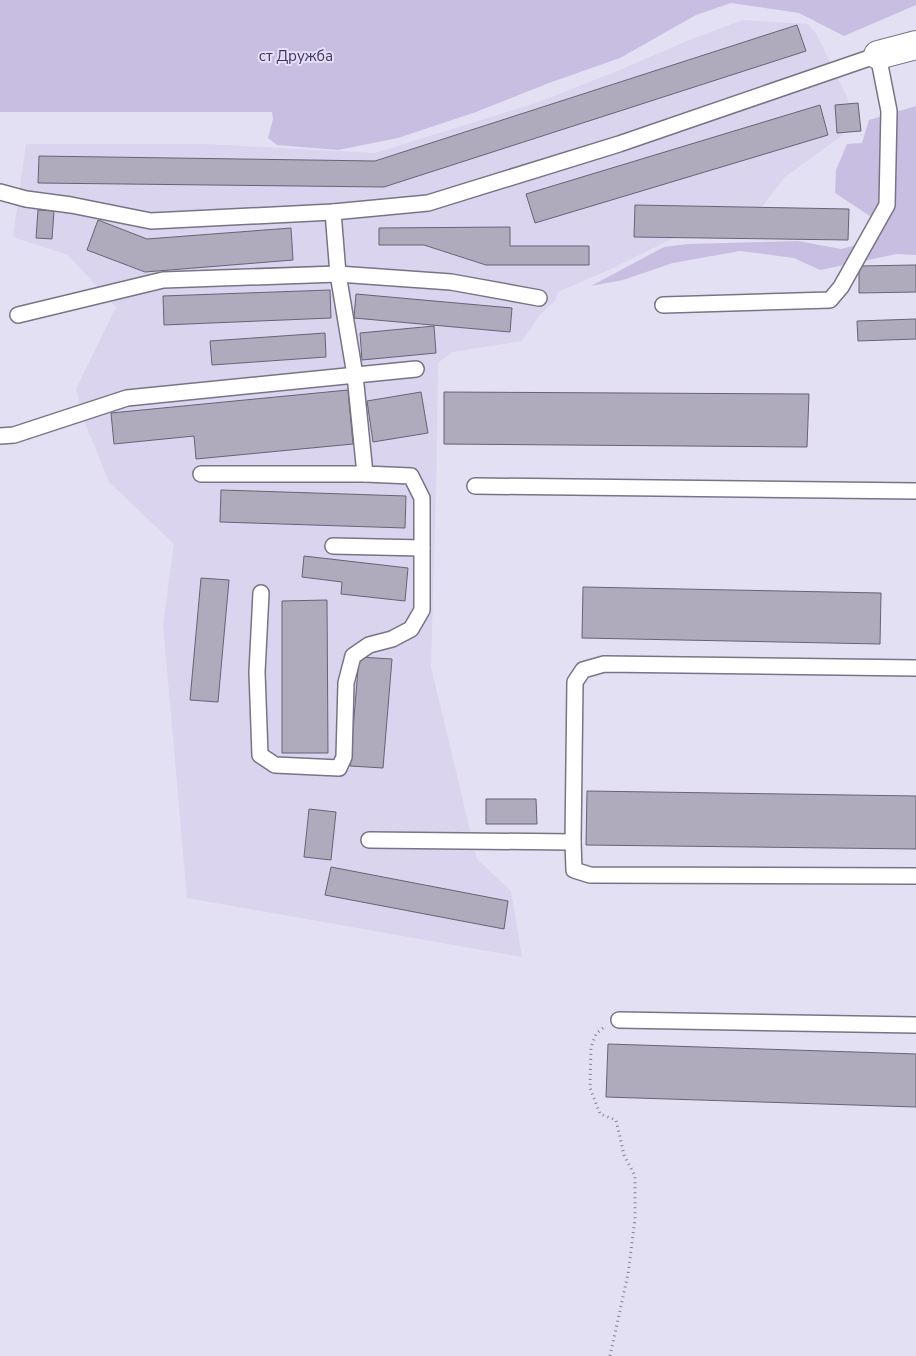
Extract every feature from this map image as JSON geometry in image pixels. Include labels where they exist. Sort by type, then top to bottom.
[{"type":"street","points":[[878,55],[916,45]]},
{"type":"lane","points":[[0,192],[26,199],[72,205],[151,221],[333,212],[428,203],[619,144],[878,55],[889,111],[887,205],[841,287],[830,300],[663,305]]},
{"type":"lane","points":[[333,212],[338,274],[355,375],[365,474]]},
{"type":"lane","points":[[18,315],[163,280],[338,274],[451,282],[539,298]]},
{"type":"lane","points":[[0,436],[14,435],[127,398],[416,369]]},
{"type":"lane","points":[[201,474],[365,474],[411,476],[422,498],[422,610],[411,630],[392,639],[369,645],[353,656],[346,683],[344,757],[339,768],[275,765],[260,755],[258,672],[261,593]]},
{"type":"lane","points":[[475,486],[916,491]]},
{"type":"lane","points":[[333,546],[422,548]]},
{"type":"lane","points":[[916,668],[604,664],[583,670],[575,682],[573,842],[574,870],[590,875],[916,876]]},
{"type":"lane","points":[[369,840],[573,842]]},
{"type":"lane","points":[[619,1020],[916,1025]]},
{"type":"path","points":[[610,1356],[628,1274],[635,1219],[635,1176],[624,1155],[616,1120],[600,1114],[590,1088],[591,1047],[596,1034],[608,1022],[619,1020]]},
{"type":"shaded area","points":[[743,20],[808,24],[817,35],[848,99],[843,135],[785,177],[758,212],[726,227],[674,238],[609,270],[558,292],[556,300],[540,315],[522,341],[452,352],[438,363],[431,667],[477,859],[511,891],[522,957],[187,898],[163,624],[174,544],[109,482],[83,418],[76,389],[116,307],[68,255],[13,237],[26,144],[206,144],[375,153],[539,102],[689,40]]},
{"type":"green space","name":"ст Дружба","points":[[0,0],[916,0],[916,5],[844,36],[799,13],[731,3],[696,15],[620,58],[549,83],[476,112],[398,138],[338,150],[277,145],[268,138],[273,119],[272,112],[0,112]]},
{"type":"green space","points":[[916,106],[916,255],[897,254],[820,270],[794,258],[740,251],[673,263],[623,280],[591,286],[664,247],[688,244],[798,241],[841,249],[876,240],[870,216],[835,193],[836,170],[847,144],[862,143],[869,120]]},
{"type":"building","points":[[797,25],[806,51],[384,187],[38,183],[39,156],[375,161]]},
{"type":"building","points":[[858,103],[861,131],[837,133],[835,105]]},
{"type":"building","points":[[820,105],[828,135],[535,223],[526,194]]},
{"type":"building","points":[[635,205],[849,209],[848,240],[634,237]]},
{"type":"building","points":[[38,210],[54,211],[52,239],[36,238]]},
{"type":"building","points":[[98,220],[147,239],[291,228],[293,260],[145,272],[87,250]]},
{"type":"building","points":[[510,227],[510,246],[589,246],[589,265],[486,265],[424,245],[379,245],[379,228]]},
{"type":"building","points":[[916,265],[916,292],[859,293],[859,266]]},
{"type":"building","points":[[330,290],[331,318],[164,325],[163,296]]},
{"type":"building","points":[[356,294],[512,308],[510,332],[354,318]]},
{"type":"building","points":[[916,319],[916,339],[858,341],[857,321]]},
{"type":"building","points":[[434,326],[436,353],[362,360],[360,333]]},
{"type":"building","points":[[325,333],[326,357],[212,365],[210,341]]},
{"type":"building","points":[[348,390],[353,444],[196,459],[194,436],[114,444],[111,413]]},
{"type":"building","points":[[421,392],[428,433],[373,442],[367,401]]},
{"type":"building","points":[[444,392],[809,394],[807,447],[444,444]]},
{"type":"building","points":[[221,490],[406,496],[405,528],[220,522]]},
{"type":"building","points":[[304,556],[408,568],[405,601],[341,594],[342,582],[302,577]]},
{"type":"building","points":[[201,578],[229,580],[218,702],[190,700]]},
{"type":"building","points":[[583,587],[881,593],[880,644],[582,638]]},
{"type":"building","points":[[327,600],[328,753],[282,753],[282,601]]},
{"type":"building","points":[[359,657],[392,659],[383,768],[350,766]]},
{"type":"building","points":[[587,791],[916,796],[916,849],[586,845]]},
{"type":"building","points":[[486,799],[536,799],[537,824],[486,824]]},
{"type":"building","points":[[309,809],[336,812],[331,860],[304,857]]},
{"type":"building","points":[[331,867],[508,901],[504,929],[325,895]]},
{"type":"building","points":[[608,1044],[916,1054],[916,1107],[606,1097]]}]
